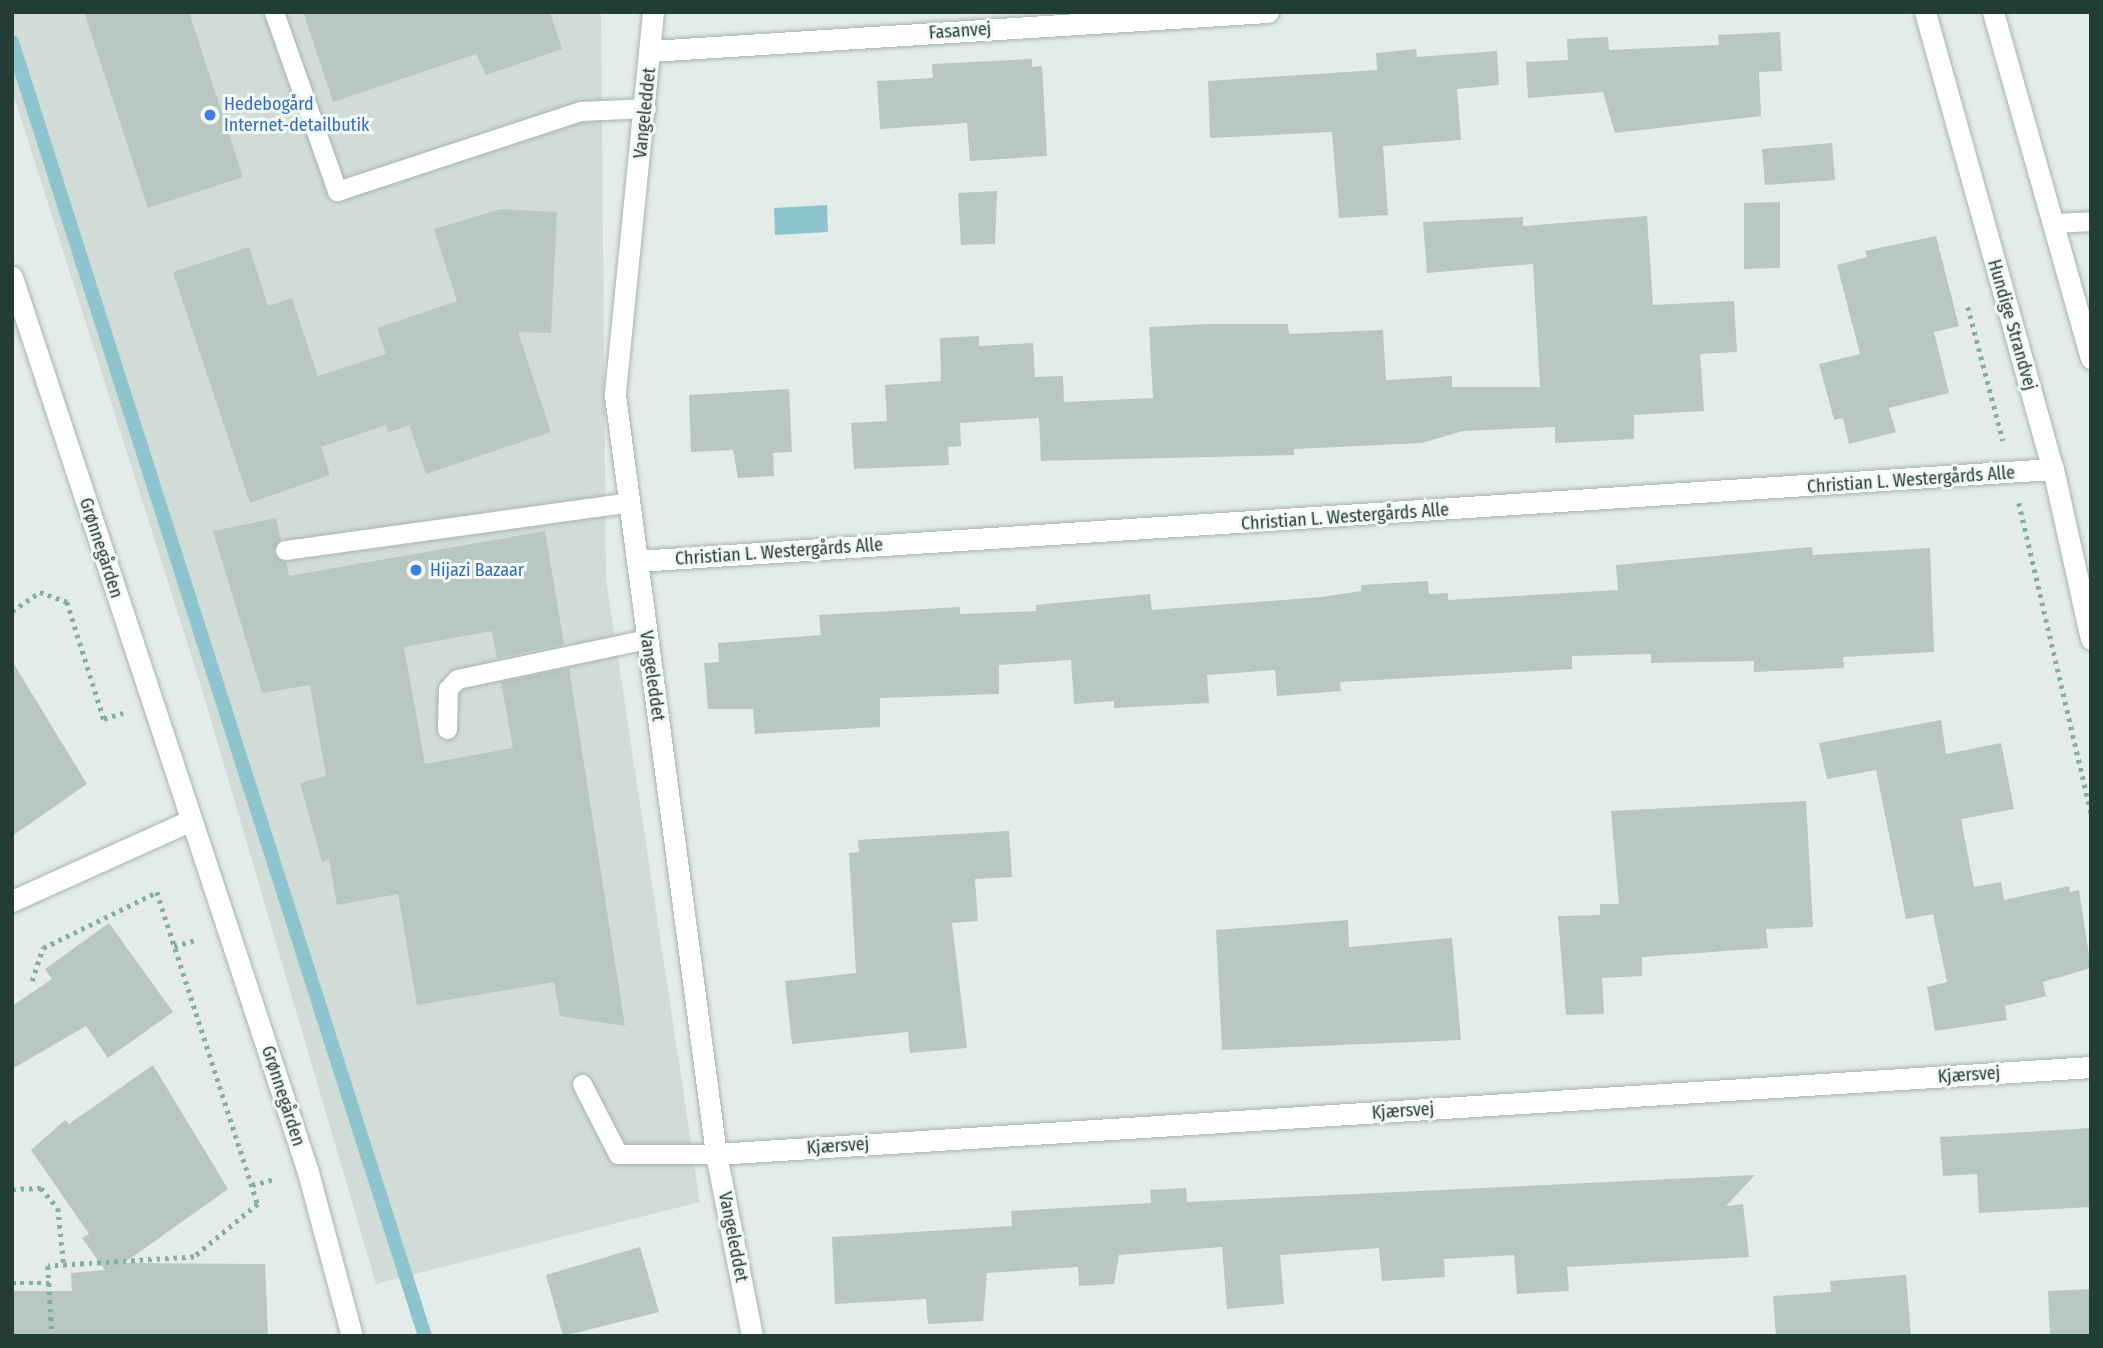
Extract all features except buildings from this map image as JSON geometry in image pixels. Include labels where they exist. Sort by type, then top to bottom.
[{"type":"street","name":"Vangeleddet","points":[[653,12],[652,51],[615,396],[716,1154],[752,1336]]},
{"type":"street","name":"Fasanvej","points":[[652,51],[1268,12]]},
{"type":"street","name":"Hundige Strandvej","points":[[1925,12],[2053,469],[2091,639]]},
{"type":"street","points":[[1993,12],[2055,223],[2091,358]]},
{"type":"street","name":"Grønnegården","points":[[12,277],[308,1172],[352,1336]]},
{"type":"street","name":"Christian L. Westergårds Alle","points":[[637,561],[2053,469]]},
{"type":"street","points":[[12,901],[191,820]]},
{"type":"street","name":"Kjærsvej","points":[[716,1154],[2091,1068]]},
{"type":"lane","points":[[274,12],[337,191],[581,111],[646,108]]},
{"type":"lane","points":[[2055,223],[2091,221]]},
{"type":"lane","points":[[285,550],[629,502]]},
{"type":"lane","points":[[447,729],[448,689],[457,679],[647,639]]},
{"type":"lane","points":[[582,1084],[618,1154],[716,1154]]},
{"type":"path","points":[[1967,299],[2012,473],[2091,813]]},
{"type":"path","points":[[12,611],[40,592],[67,602],[104,719],[152,704]]},
{"type":"path","points":[[32,981],[43,948],[157,892],[258,1204],[194,1257],[48,1266],[52,1336]]},
{"type":"path","points":[[12,1189],[41,1188],[58,1208],[64,1266]]},
{"type":"path","points":[[12,1283],[49,1283]]},
{"type":"shaded area","points":[[12,12],[601,12],[606,578],[700,1202],[376,1284],[200,683],[12,90]]},
{"type":"water","points":[[827,205],[828,232],[775,235],[774,208]]},
{"type":"waterway","points":[[12,42],[425,1336]]},
{"type":"place","name":"Hedebogård Internet-detailbutik","points":[[210,115]]},
{"type":"place","name":"Hijazi Bazaar","points":[[416,570]]}]
